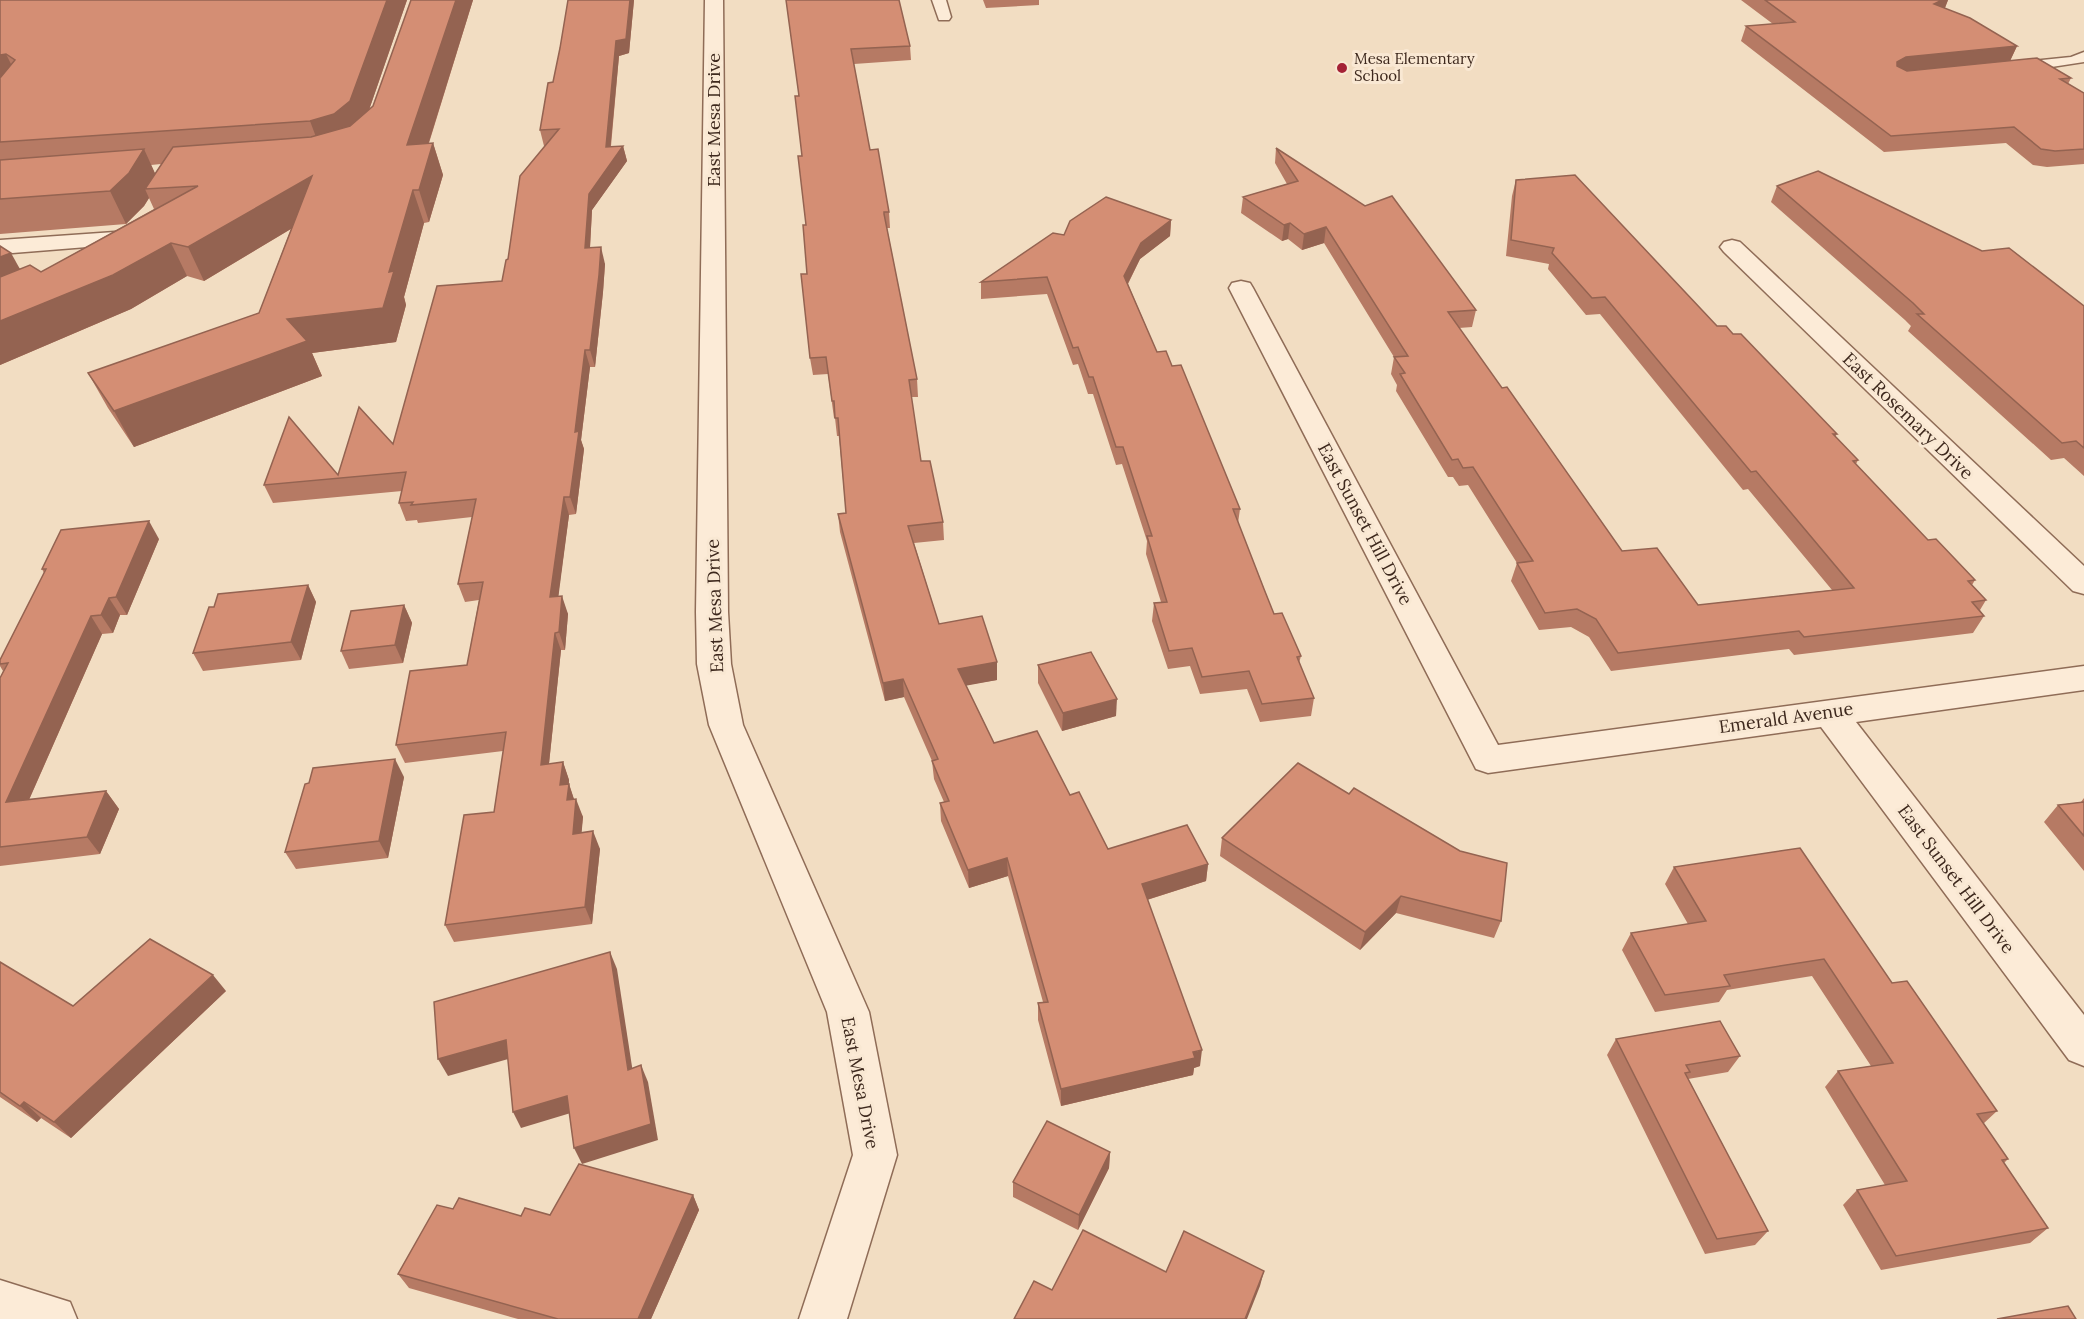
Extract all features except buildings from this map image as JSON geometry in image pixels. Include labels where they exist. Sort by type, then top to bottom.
[{"type":"street","name":"East Mesa Drive","points":[[714,0],[712,600],[714,664],[726,725],[848,1012],[875,1155],[823,1319]]},
{"type":"street","points":[[0,247],[136,232],[109,259],[100,264]]},
{"type":"street","name":"East Rosemary Drive","points":[[1732,247],[2084,584]]},
{"type":"street","name":"East Sunset Hill Drive","points":[[1241,288],[1488,760]]},
{"type":"street","name":"Emerald Avenue","points":[[1488,760],[2084,678]]},
{"type":"street","name":"East Sunset Hill Drive","points":[[1829,712],[2084,1047]]},
{"type":"street","points":[[0,1304],[53,1319]]},
{"type":"lane","points":[[939,0],[944,18]]},
{"type":"lane","points":[[1993,70],[2074,62],[2084,57]]},
{"type":"place","name":"Mesa Elementary School","points":[[1342,68]]}]
